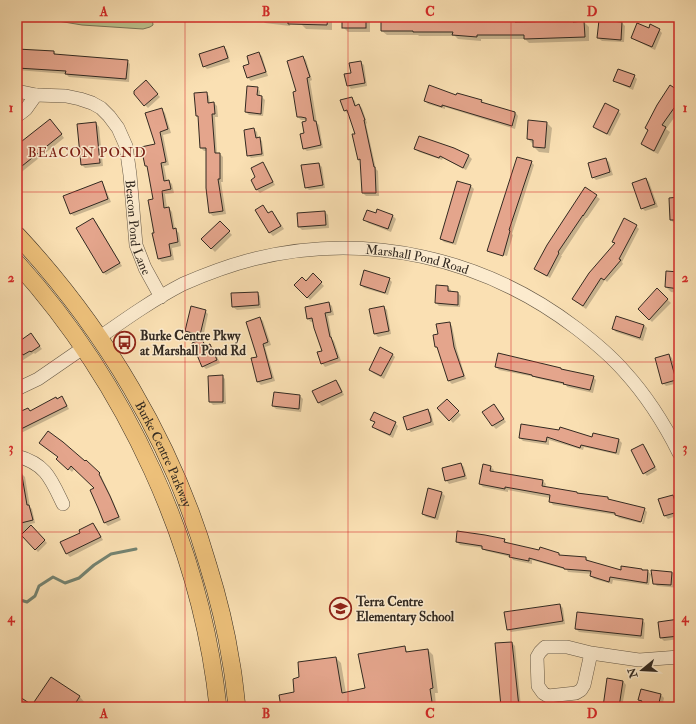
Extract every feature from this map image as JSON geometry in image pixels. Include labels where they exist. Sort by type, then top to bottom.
[{"type":"main road","name":"Burke Centre Parkway","points":[[17,235],[71,298],[100,337],[153,427],[178,479],[196,526],[222,617],[231,663],[237,707]]},
{"type":"main road","name":"Burke Centre Parkway","points":[[17,263],[59,314],[83,348],[131,425],[165,498],[193,578],[205,627],[218,707]]},
{"type":"main road","points":[[83,348],[100,337]]},
{"type":"street","name":"Beacon Pond Lane","points":[[17,91],[36,95],[66,96],[92,103],[101,108],[118,128],[126,146],[136,246],[161,296]]},
{"type":"street","points":[[17,116],[26,109],[36,95]]},
{"type":"street","name":"Marshall Pond Road","points":[[100,337],[140,309],[183,285],[207,274],[269,256],[310,250],[352,248],[389,250],[432,258],[463,267],[489,277],[529,297],[564,319],[584,334],[624,371],[663,424],[679,453]]},
{"type":"street","points":[[17,389],[38,379],[83,348]]},
{"type":"street","points":[[17,456],[36,463],[44,470],[52,480],[63,504]]},
{"type":"street","points":[[591,653],[584,685],[581,690],[576,693],[548,696],[543,693],[538,686],[537,658],[545,647],[567,647],[591,653],[639,660],[679,657]]},
{"type":"green space","points":[[34,17],[152,17],[153,25],[143,29],[82,25]]},
{"type":"building","points":[[288,17],[328,17],[327,25],[288,24]]},
{"type":"building","points":[[342,17],[366,17],[366,28],[342,28]]},
{"type":"building","points":[[381,17],[458,17],[488,19],[515,18],[515,22],[561,21],[561,17],[573,17],[573,22],[584,21],[585,37],[524,39],[524,35],[477,35],[477,37],[452,35],[453,32],[381,31]]},
{"type":"building","points":[[599,20],[622,22],[621,40],[597,38]]},
{"type":"building","points":[[637,23],[649,28],[650,24],[660,29],[652,47],[631,38]]},
{"type":"building","points":[[224,46],[228,58],[203,67],[199,54]]},
{"type":"building","points":[[17,49],[54,51],[54,54],[128,60],[126,79],[65,74],[66,71],[17,68]]},
{"type":"building","points":[[259,52],[266,72],[247,78],[243,66],[249,64],[247,56]]},
{"type":"building","points":[[303,56],[310,77],[307,78],[314,121],[316,121],[321,145],[303,149],[300,134],[304,133],[302,122],[306,121],[306,118],[297,117],[293,92],[296,91],[287,61]]},
{"type":"building","points":[[361,61],[365,83],[347,86],[344,74],[351,73],[349,63]]},
{"type":"building","points":[[618,69],[635,75],[630,87],[613,81]]},
{"type":"building","points":[[146,80],[158,94],[144,106],[134,94],[134,91]]},
{"type":"building","points":[[429,85],[456,95],[457,93],[482,100],[481,102],[515,112],[512,126],[424,101]]},
{"type":"building","points":[[670,85],[679,91],[679,101],[662,125],[666,127],[654,151],[641,144],[648,130],[645,128]]},
{"type":"building","points":[[247,86],[258,87],[257,95],[262,96],[261,114],[245,112]]},
{"type":"building","points":[[207,92],[208,103],[214,102],[215,114],[212,114],[215,153],[220,153],[220,179],[218,179],[223,211],[209,213],[206,188],[206,148],[200,148],[198,116],[196,116],[194,93]]},
{"type":"building","points":[[352,97],[355,106],[359,104],[365,120],[375,167],[376,193],[362,193],[360,159],[358,160],[352,134],[355,134],[347,110],[344,111],[340,100]]},
{"type":"building","points":[[605,103],[619,110],[607,134],[593,127]]},
{"type":"building","points":[[162,108],[168,129],[160,132],[166,162],[161,163],[164,181],[169,180],[171,189],[162,191],[164,208],[169,207],[173,229],[176,228],[178,242],[169,244],[171,256],[158,259],[152,233],[154,233],[148,200],[153,199],[147,166],[145,166],[141,147],[155,144],[145,113]]},
{"type":"building","points":[[50,119],[62,134],[17,170],[17,145]]},
{"type":"building","points":[[528,120],[547,122],[545,148],[533,147],[533,140],[527,139]]},
{"type":"building","points":[[96,122],[100,163],[81,165],[77,124]]},
{"type":"building","points":[[254,128],[256,138],[260,137],[262,154],[247,156],[244,130]]},
{"type":"building","points":[[419,136],[454,148],[469,155],[463,168],[440,156],[439,158],[414,149]]},
{"type":"building","points":[[517,157],[532,161],[509,230],[503,256],[487,251]]},
{"type":"building","points":[[606,158],[610,172],[592,178],[588,163]]},
{"type":"building","points":[[263,162],[273,182],[256,190],[251,180],[255,177],[251,168]]},
{"type":"building","points":[[319,163],[323,185],[305,188],[301,165]]},
{"type":"building","points":[[646,178],[655,204],[641,209],[632,183]]},
{"type":"building","points":[[102,181],[108,199],[70,214],[63,196]]},
{"type":"building","points":[[457,181],[471,185],[453,243],[440,239]]},
{"type":"building","points":[[585,187],[597,195],[558,252],[559,253],[547,276],[534,269],[547,245]]},
{"type":"building","points":[[679,197],[679,220],[670,220],[669,198]]},
{"type":"building","points":[[263,205],[268,213],[272,211],[281,226],[269,233],[255,210]]},
{"type":"building","points":[[377,209],[393,215],[388,229],[363,220],[367,210],[376,213]]},
{"type":"building","points":[[325,211],[326,225],[298,227],[297,213]]},
{"type":"building","points":[[93,218],[120,263],[103,273],[76,228]]},
{"type":"building","points":[[624,218],[637,225],[619,259],[621,260],[604,280],[601,278],[583,306],[572,299],[589,273],[615,243],[612,242]]},
{"type":"building","points":[[220,221],[230,231],[211,249],[201,239]]},
{"type":"building","points":[[364,270],[390,278],[385,293],[360,285]]},
{"type":"building","points":[[666,271],[679,272],[679,289],[665,287]]},
{"type":"building","points":[[313,273],[322,282],[307,298],[294,285],[302,277],[306,281]]},
{"type":"building","points":[[436,285],[448,286],[448,291],[458,292],[458,305],[435,303]]},
{"type":"building","points":[[657,288],[668,299],[649,320],[638,309]]},
{"type":"building","points":[[258,292],[259,305],[232,307],[231,293]]},
{"type":"building","points":[[329,302],[331,312],[325,313],[330,337],[338,358],[321,364],[317,352],[322,351],[312,318],[307,319],[305,307]]},
{"type":"building","points":[[191,306],[206,310],[200,335],[185,331]]},
{"type":"building","points":[[384,306],[389,331],[374,334],[369,309]]},
{"type":"building","points":[[616,316],[644,325],[640,338],[612,329]]},
{"type":"building","points":[[260,317],[268,342],[263,344],[272,378],[257,382],[251,358],[257,357],[246,322]]},
{"type":"building","points":[[450,322],[454,347],[464,376],[448,381],[437,347],[435,347],[433,335],[438,334],[436,324]]},
{"type":"building","points":[[31,333],[40,346],[23,355],[17,347],[17,343]]},
{"type":"building","points":[[202,339],[205,346],[210,344],[217,360],[202,367],[192,343]]},
{"type":"building","points":[[380,347],[393,354],[381,376],[369,370]]},
{"type":"building","points":[[498,353],[594,376],[590,390],[495,367]]},
{"type":"building","points":[[669,354],[676,380],[662,384],[655,358]]},
{"type":"building","points":[[223,375],[223,402],[209,402],[208,376]]},
{"type":"building","points":[[336,380],[342,392],[318,403],[312,391]]},
{"type":"building","points":[[274,392],[300,395],[299,409],[272,406]]},
{"type":"building","points":[[62,396],[67,406],[17,431],[17,413],[28,408],[30,411],[56,397],[57,399]]},
{"type":"building","points":[[447,399],[459,411],[449,421],[437,408]]},
{"type":"building","points":[[494,404],[504,419],[492,426],[482,412]]},
{"type":"building","points":[[428,409],[431,422],[407,430],[403,417]]},
{"type":"building","points":[[374,412],[396,422],[390,435],[372,427],[375,422],[370,420]]},
{"type":"building","points":[[521,424],[559,430],[560,427],[592,437],[593,433],[619,439],[616,453],[581,445],[580,448],[547,437],[546,442],[519,438]]},
{"type":"building","points":[[48,431],[85,461],[86,460],[100,473],[99,474],[119,517],[104,523],[90,490],[94,488],[71,466],[68,470],[56,459],[58,457],[39,443]]},
{"type":"building","points":[[643,444],[655,467],[643,474],[631,450]]},
{"type":"building","points":[[461,463],[465,476],[445,481],[442,468]]},
{"type":"building","points":[[483,464],[491,466],[490,471],[543,480],[542,486],[608,497],[608,499],[645,508],[641,522],[615,515],[615,513],[549,502],[550,495],[479,484]]},
{"type":"building","points":[[17,470],[21,470],[27,505],[29,505],[33,520],[17,524]]},
{"type":"building","points":[[428,488],[442,492],[435,518],[422,514]]},
{"type":"building","points":[[673,495],[678,512],[664,516],[658,499]]},
{"type":"building","points":[[93,523],[101,537],[66,554],[60,542],[80,533],[79,530]]},
{"type":"building","points":[[31,525],[45,540],[35,550],[21,535]]},
{"type":"building","points":[[457,531],[505,539],[504,542],[539,550],[540,547],[559,553],[559,555],[586,557],[586,560],[621,570],[621,566],[648,570],[647,583],[610,577],[609,582],[590,576],[591,571],[564,569],[529,558],[529,561],[509,557],[510,555],[482,549],[482,546],[456,542]]},
{"type":"building","points":[[651,570],[672,572],[671,585],[653,584]]},
{"type":"building","points":[[560,604],[563,621],[507,630],[504,612]]},
{"type":"building","points":[[577,612],[643,619],[641,636],[575,629]]},
{"type":"building","points":[[679,619],[679,636],[660,638],[658,622]]},
{"type":"building","points":[[512,642],[519,707],[501,707],[495,643]]},
{"type":"building","points":[[405,646],[406,652],[428,649],[433,688],[430,689],[432,702],[408,707],[281,707],[279,695],[294,692],[293,679],[299,677],[298,662],[336,657],[342,693],[365,688],[358,654]]},
{"type":"building","points":[[51,677],[80,696],[73,707],[17,707],[17,695],[32,705]]},
{"type":"building","points":[[607,678],[623,681],[619,707],[603,707]]},
{"type":"building","points":[[641,689],[661,694],[658,707],[640,707],[642,701],[638,700]]},
{"type":"waterway","points":[[17,599],[27,602],[35,596],[39,586],[53,577],[65,583],[79,578],[94,565],[111,554],[136,549]]},
{"type":"place","name":"Burke Centre Pkwy at Marshall Pond Rd","points":[[124,342]]},
{"type":"place","name":"Terra Centre Elementary School","points":[[340,608]]},
{"type":"district","name":"BEACON POND","points":[[87,152]]}]
